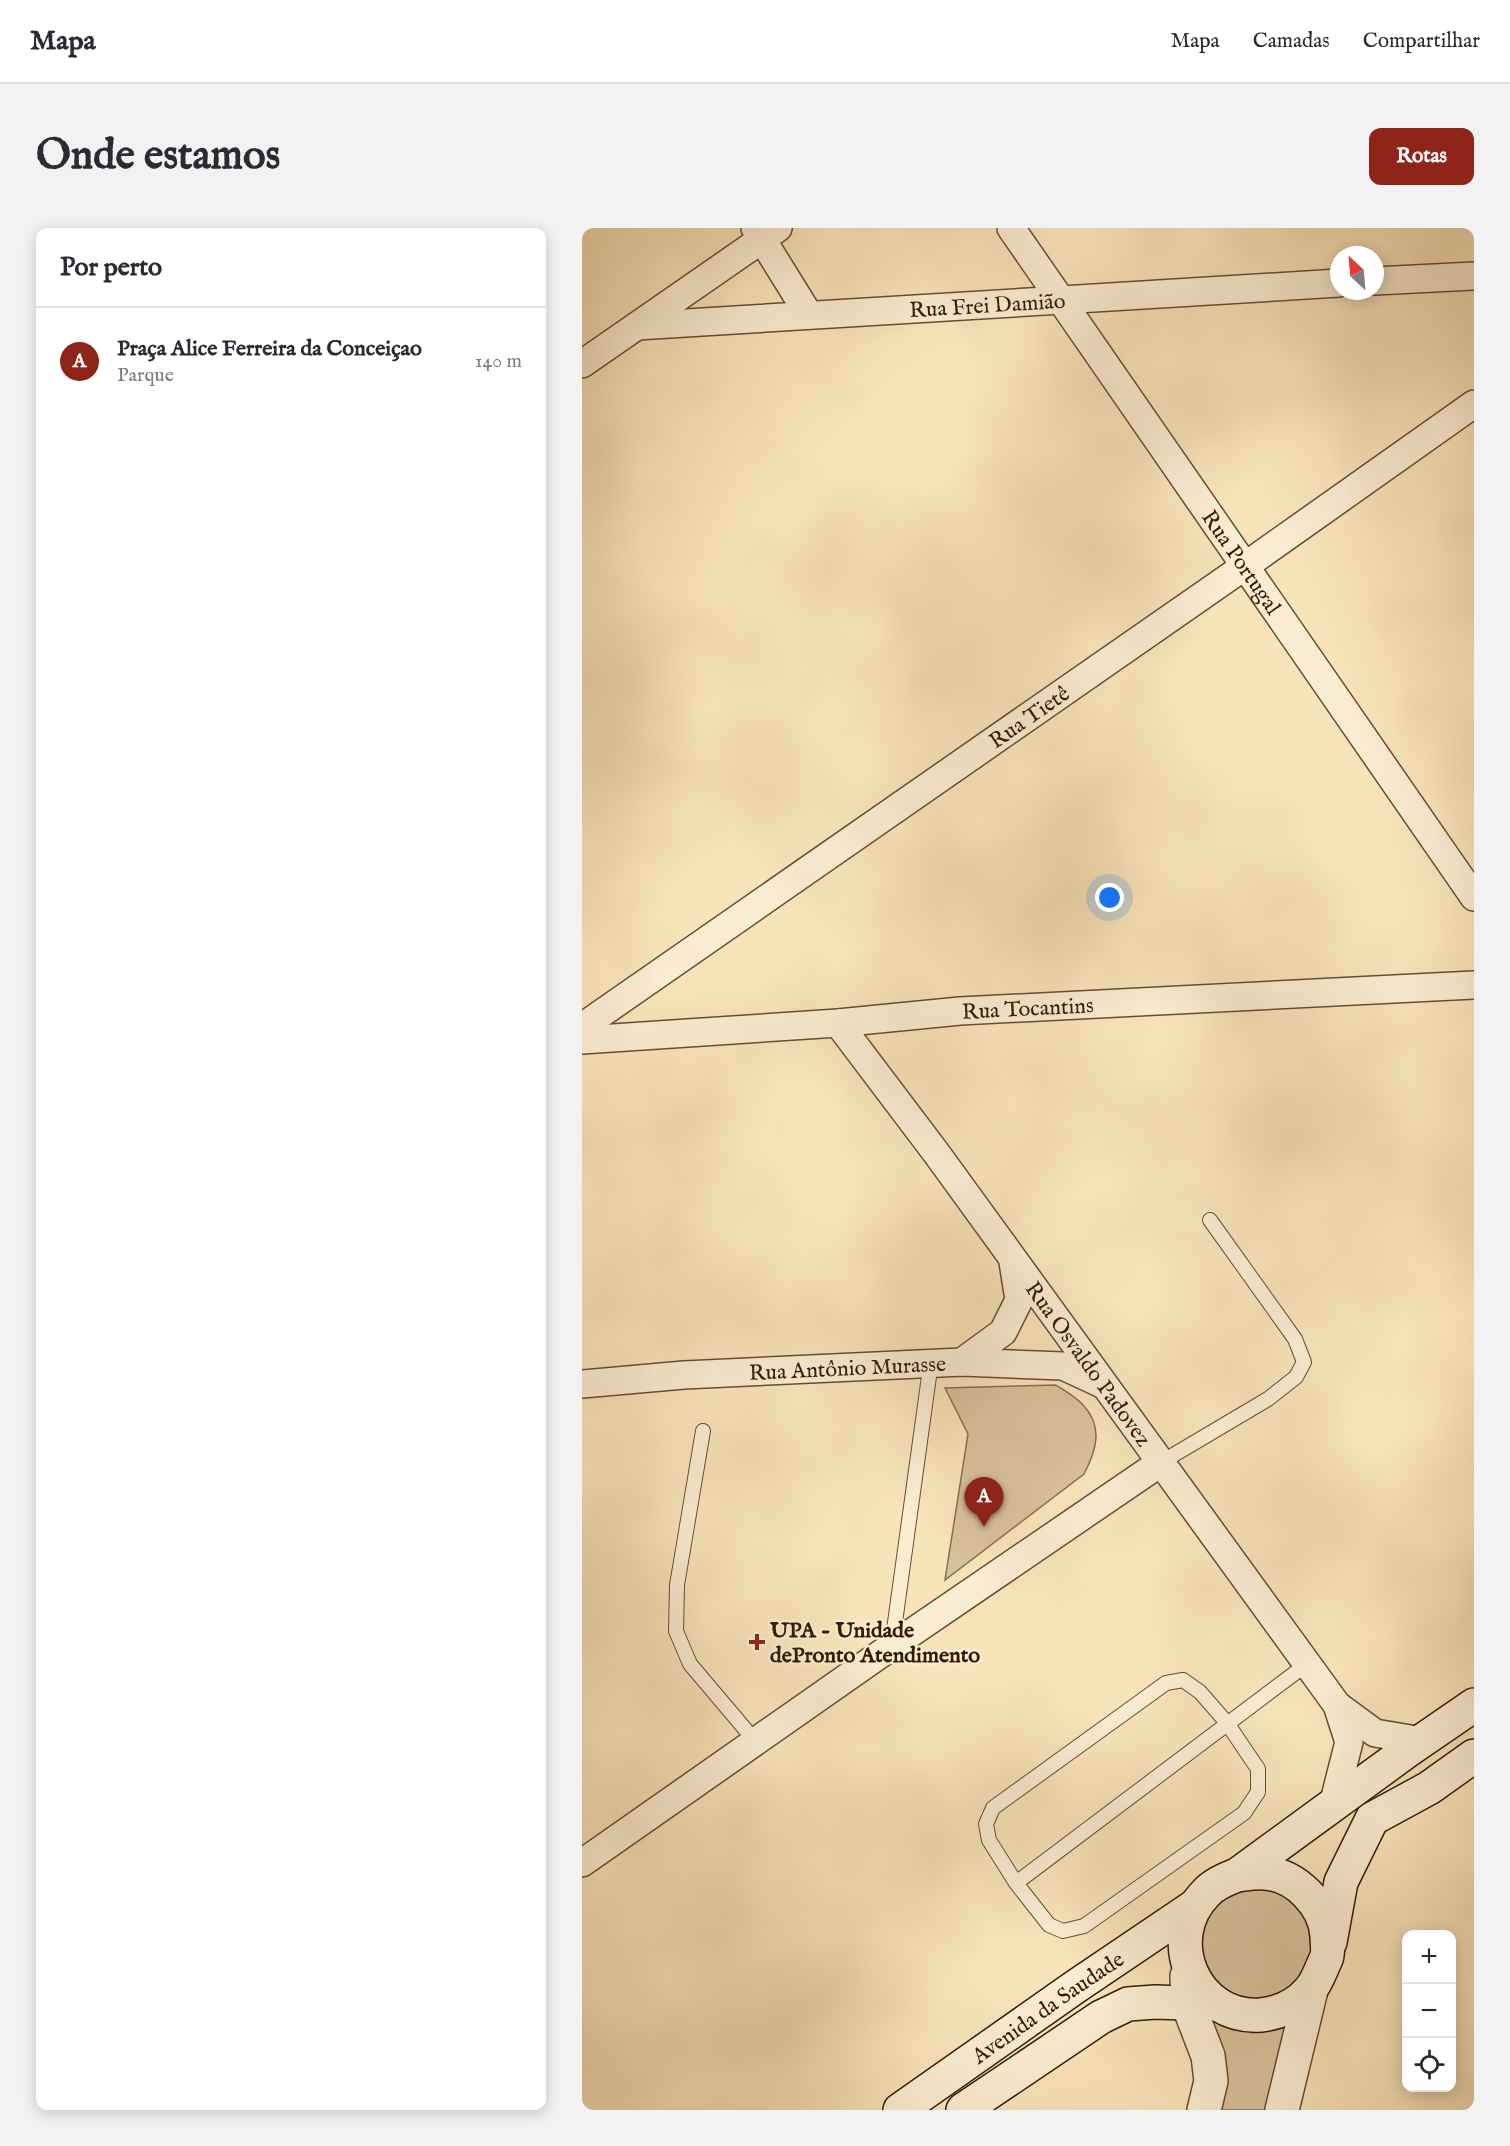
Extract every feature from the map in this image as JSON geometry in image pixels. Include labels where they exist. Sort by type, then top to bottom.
[{"type":"main road","points":[[1204,2110],[1211,2081],[1202,2004],[1186,1959],[1185,1932],[1196,1906],[1206,1892],[1237,1875],[1474,1705]]},
{"type":"main road","points":[[1282,2110],[1311,1990],[1328,1955],[1341,1882],[1372,1818],[1429,1788],[1474,1756]]},
{"type":"main road","points":[[1237,1875],[1266,1873],[1293,1882],[1307,1894],[1314,1901],[1326,1927],[1328,1955]]},
{"type":"main road","name":"Avenida da Saudade","points":[[900,2110],[1075,1987],[1196,1906]]},
{"type":"main road","points":[[1202,2004],[1249,2016],[1273,2014],[1295,2004],[1311,1990]]},
{"type":"main road","name":"Avenida da Saudade","points":[[963,2110],[1101,2017],[1128,2004],[1155,2002],[1202,2004]]},
{"type":"street","name":"Rua Portugal","points":[[1011,228],[1474,897]]},
{"type":"street","points":[[582,364],[765,232],[809,315]]},
{"type":"street","points":[[1384,281],[1474,276]]},
{"type":"street","name":"Rua Frei Damião","points":[[637,326],[1330,284]]},
{"type":"street","name":"Rua Tietê","points":[[582,1027],[1245,567],[1474,404]]},
{"type":"street","name":"Rua Tocantins","points":[[582,1040],[838,1023],[960,1011],[1474,985]]},
{"type":"street","name":"Rua Osvaldo Padovez","points":[[838,1023],[1108,1387],[1160,1463],[1337,1705],[1375,1733],[1422,1741]]},
{"type":"street","points":[[962,1362],[1003,1332],[1018,1300],[1012,1259]]},
{"type":"street","name":"Rua Antônio Murasse","points":[[582,1384],[684,1375],[962,1362],[1063,1366],[1108,1387]]},
{"type":"street","points":[[582,1863],[892,1646],[1160,1463]]},
{"type":"street","name":"Rua Osvaldo Padovez","points":[[1333,1805],[1349,1742],[1337,1705]]},
{"type":"lane","points":[[1160,1463],[1268,1399],[1296,1377],[1304,1362],[1295,1339],[1210,1220]]},
{"type":"lane","points":[[892,1646],[931,1362]]},
{"type":"lane","points":[[703,1431],[677,1585],[676,1631],[690,1664],[756,1742]]},
{"type":"lane","points":[[1016,1883],[1307,1664]]},
{"type":"lane","points":[[1183,1680],[1200,1692],[1227,1723],[1258,1769],[1258,1792],[1244,1813],[1084,1926],[1063,1931],[1049,1925],[1016,1883],[989,1840],[986,1824],[993,1808],[1166,1683],[1183,1680]]},
{"type":"shaded area","points":[[1056,1385],[1080,1402],[1090,1413],[1094,1422],[1096,1439],[1092,1457],[1084,1474],[945,1580],[968,1434],[945,1388]]},
{"type":"shaded area","points":[[1242,1885],[1294,1896],[1318,1943],[1295,1992],[1243,2005],[1201,1972],[1200,1919],[1217,1897]]},
{"type":"shaded area","points":[[1211,2013],[1289,2016],[1266,2110],[1220,2110]]},
{"type":"place","name":"Praça Alice Ferreira da Conceiçao","points":[[984,1527]]},
{"type":"place","name":"UPA - Unidade dePronto Atendimento","points":[[757,1642]]}]
